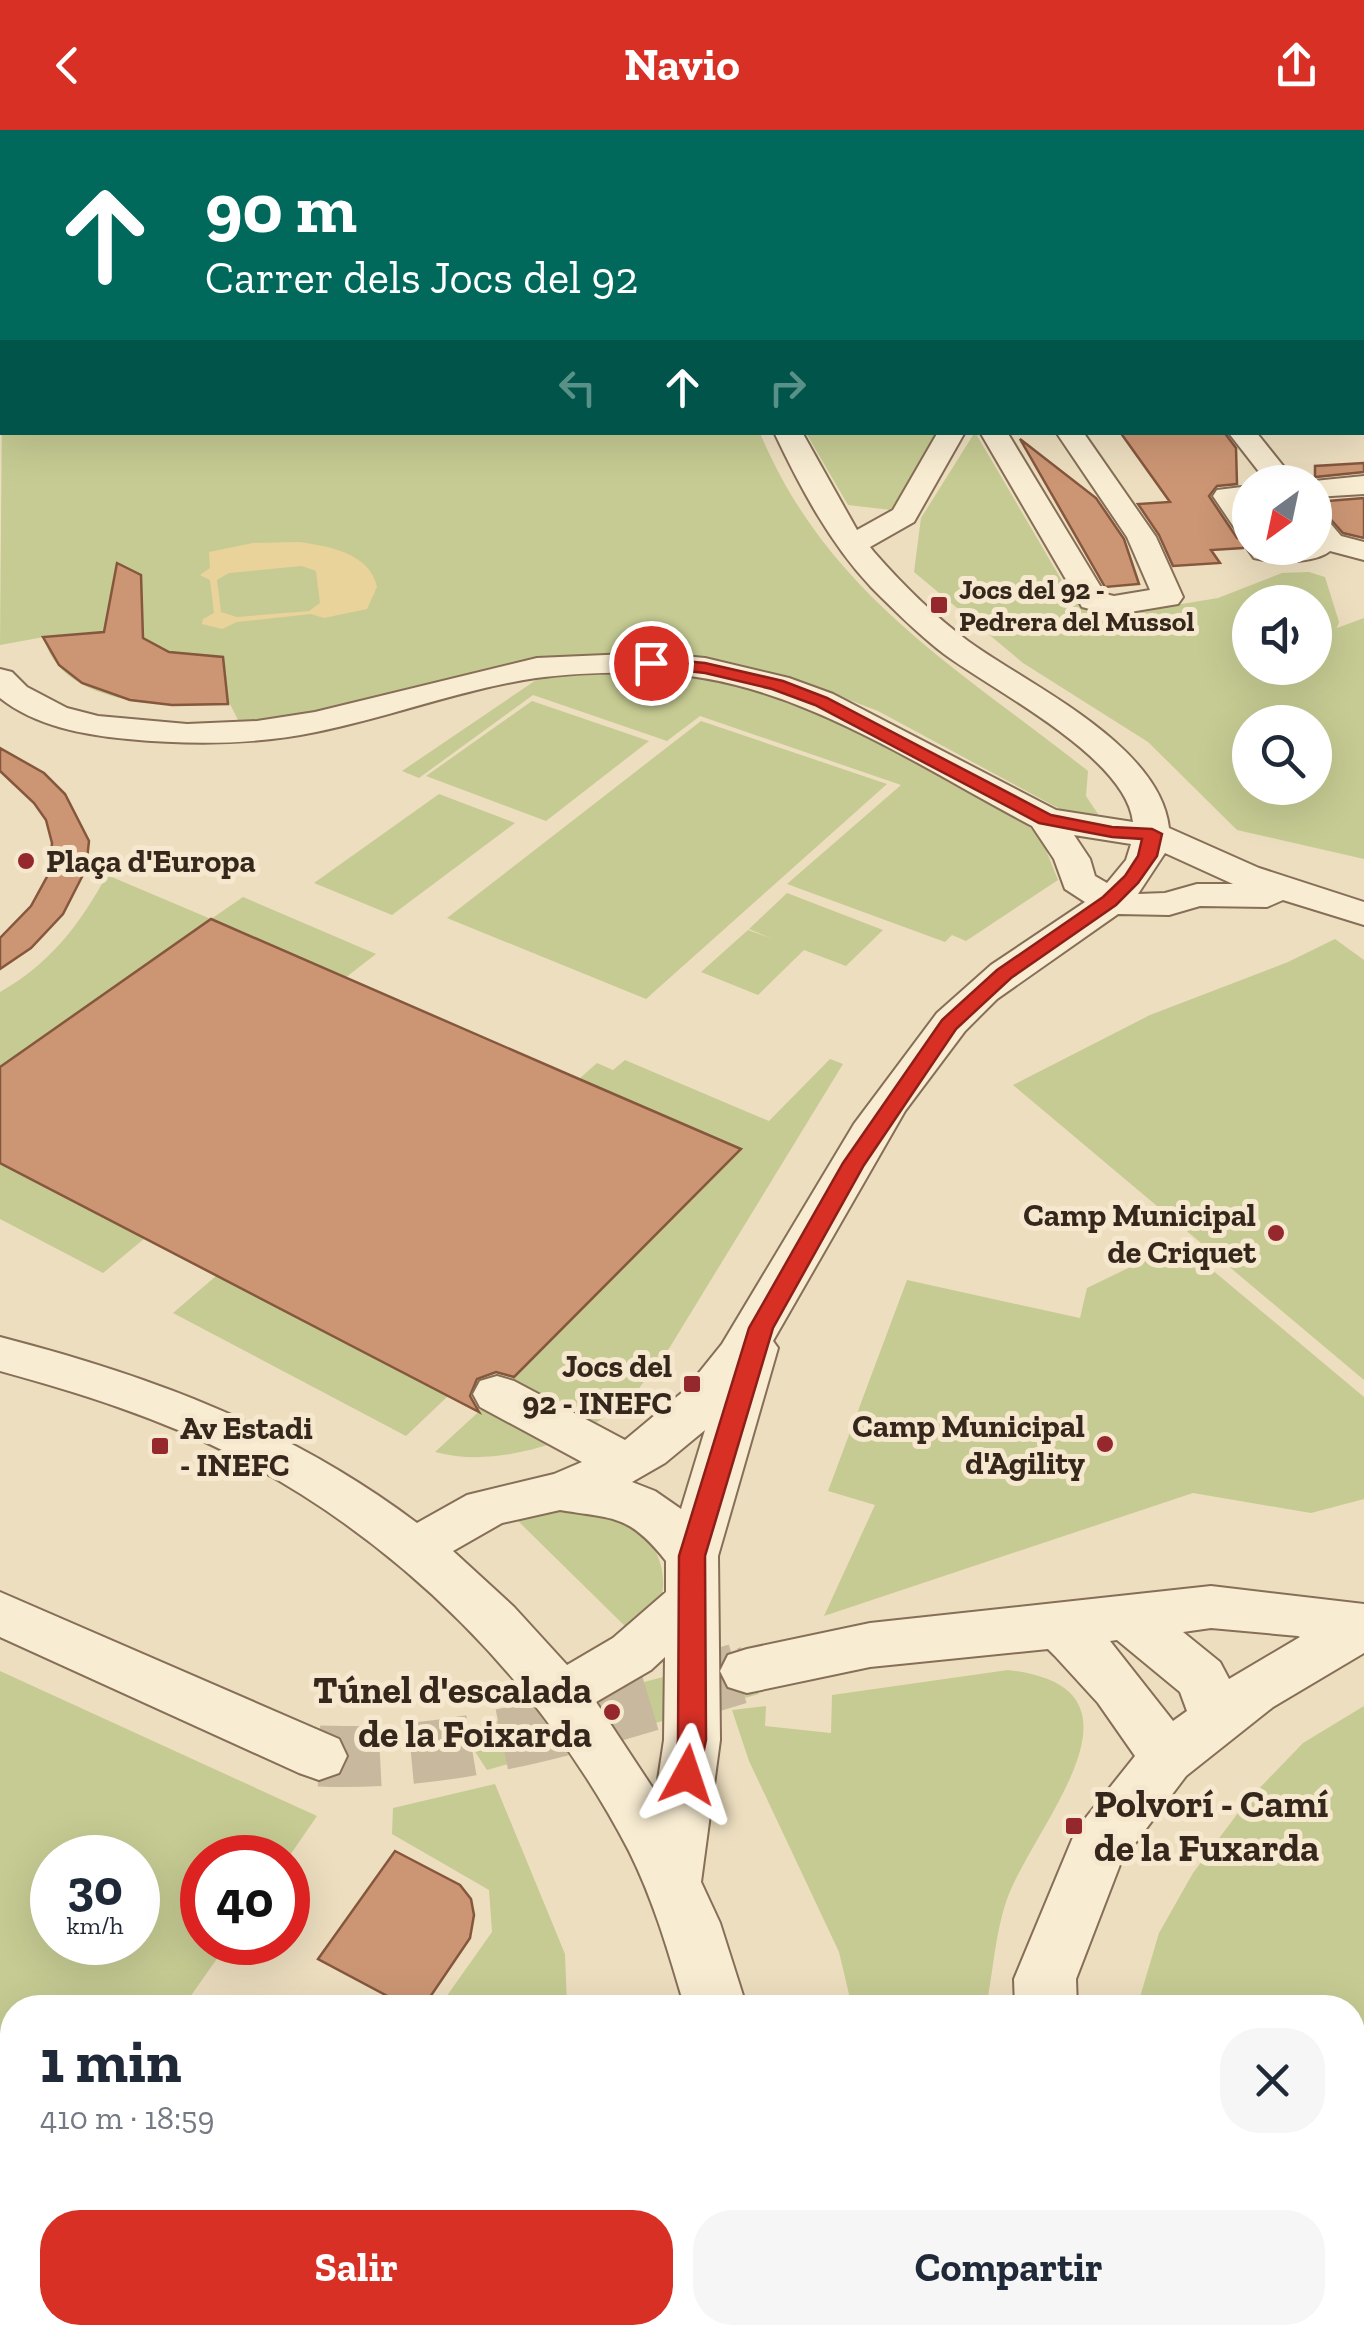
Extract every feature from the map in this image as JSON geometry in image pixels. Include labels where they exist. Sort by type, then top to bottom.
[{"type":"street","points":[[414,1549],[486,1509],[558,1492],[625,1462],[658,1443],[683,1421],[761,1328],[854,1163],[949,1024],[1004,974],[1109,901],[1132,880],[1148,856],[1152,834],[1150,809],[1138,782],[1094,745],[953,645],[894,592],[832,517],[790,435]]},
{"type":"street","points":[[853,545],[904,516],[950,435]]},
{"type":"street","points":[[995,435],[1093,600],[1112,606],[1166,597],[1166,586],[1148,548],[1072,435]]},
{"type":"street","points":[[1243,435],[1268,465]]},
{"type":"street","points":[[1332,487],[1364,485]]},
{"type":"street","points":[[1332,543],[1364,551]]},
{"type":"street","points":[[0,679],[15,694],[54,715],[97,726],[187,734],[257,731],[315,722],[537,668],[651,663],[705,668],[777,685],[821,702],[1045,819],[1112,832],[1152,834],[1203,878],[1304,897],[1364,914]]},
{"type":"street","points":[[1045,819],[1072,860],[1078,881],[1109,901],[1169,904],[1203,878]]},
{"type":"street","points":[[1072,860],[1082,842],[1112,832]]},
{"type":"street","points":[[672,1880],[692,1740],[691,1580],[761,1328]]},
{"type":"street","points":[[0,1354],[106,1384],[190,1414],[282,1458],[414,1549],[497,1623],[561,1695],[617,1778],[672,1880],[712,1995]]},
{"type":"street","points":[[497,1394],[625,1462]]},
{"type":"street","points":[[558,1492],[608,1492],[644,1507],[672,1530],[691,1580]]},
{"type":"street","points":[[561,1695],[632,1654],[691,1580]]},
{"type":"street","points":[[747,1671],[870,1645],[1210,1607],[1298,1615],[1362,1627]]},
{"type":"street","points":[[0,1614],[319,1756]]},
{"type":"street","points":[[1126,1616],[1201,1678],[1218,1718]]},
{"type":"street","points":[[1046,1995],[1045,1979],[1097,1848],[1166,1759],[1254,1691],[1362,1627]]},
{"type":"street","points":[[1035,1629],[1102,1666],[1134,1704],[1166,1759]]},
{"type":"green space","points":[[2,435],[761,435],[788,490],[822,540],[859,584],[945,662],[1088,771],[1086,796],[1100,817],[1069,814],[878,711],[789,677],[726,664],[516,664],[301,717],[239,722],[230,704],[150,703],[94,690],[71,678],[54,660],[44,637],[0,645]]},
{"type":"green space","points":[[807,435],[937,435],[891,510],[848,505]]},
{"type":"green space","points":[[973,435],[977,435],[1072,598],[1109,616],[1232,593],[1232,685],[1332,685],[1332,600],[1339,622],[1337,628],[1364,618],[1364,859],[1237,830],[1148,742],[1023,663],[914,572],[921,518]]},
{"type":"green space","points":[[1309,572],[1325,577],[1327,585],[1251,585],[1282,573]]},
{"type":"green space","points":[[647,672],[708,679],[756,691],[875,739],[1024,821],[1042,840],[1058,880],[966,941],[952,935],[945,942],[787,884],[901,785],[700,716],[667,741],[533,695],[419,778],[402,771],[539,678]]},
{"type":"green space","points":[[532,701],[649,741],[546,821],[426,776]]},
{"type":"green space","points":[[701,721],[887,784],[646,999],[447,918]]},
{"type":"green space","points":[[439,794],[515,823],[392,915],[314,883]]},
{"type":"green space","points":[[107,875],[211,919],[243,897],[376,954],[345,978],[211,920],[0,1067],[0,992],[49,956],[86,910]]},
{"type":"green space","points":[[787,893],[883,930],[846,966],[804,950],[758,995],[701,972],[748,930],[773,939],[749,929]]},
{"type":"green space","name":"Camp Municipal de Criquet","points":[[1335,939],[1364,960],[1364,1380],[1013,1085],[1150,1015],[1288,962]]},
{"type":"green space","points":[[830,1059],[843,1064],[670,1347],[631,1399],[593,1425],[509,1382],[741,1150],[579,1079],[597,1063],[613,1070],[625,1060],[769,1121]]},
{"type":"green space","points":[[0,1163],[145,1238],[103,1273],[0,1219]]},
{"type":"green space","name":"Camp Municipal d'Agility","points":[[1180,1243],[1364,1397],[1364,1499],[1311,1513],[1193,1493],[824,1616],[875,1505],[828,1491],[907,1280],[1080,1318],[1087,1288]]},
{"type":"green space","points":[[216,1276],[448,1396],[406,1436],[173,1313]]},
{"type":"green space","points":[[486,1405],[557,1442],[497,1456],[435,1452]]},
{"type":"green space","points":[[550,1507],[612,1512],[639,1529],[649,1541],[662,1568],[663,1583],[661,1598],[645,1624],[632,1633],[518,1521]]},
{"type":"green space","name":"Túnel d'escalada de la Foixarda","points":[[739,1657],[759,1694],[487,1770],[461,1730]]},
{"type":"green space","points":[[1008,1670],[1054,1682],[1078,1703],[1083,1732],[1076,1765],[1006,1902],[988,1995],[849,1995],[839,1952],[749,1761],[732,1710],[766,1706],[765,1726],[831,1733],[832,1695]]},
{"type":"green space","points":[[0,1671],[317,1816],[304,1835],[180,1835],[180,1965],[213,1965],[191,1995],[0,1995]]},
{"type":"green space","points":[[1364,1706],[1364,1995],[1141,1995],[1159,1933],[1193,1873],[1247,1801],[1303,1743]]},
{"type":"green space","points":[[495,1784],[565,1954],[567,1995],[447,1995],[492,1932],[489,1890],[392,1834],[393,1808]]},
{"type":"sand","points":[[299,542],[335,549],[357,559],[373,575],[377,587],[367,609],[324,618],[311,614],[237,622],[222,629],[202,624],[203,619],[214,613],[210,580],[200,575],[210,568],[209,552],[253,543]],"holes":[[[302,566],[316,571],[320,603],[309,611],[237,617],[221,612],[217,580],[229,573]]]},
{"type":"building","points":[[1122,435],[1226,435],[1236,448],[1232,484],[1217,486],[1209,496],[1232,530],[1232,549],[1211,550],[1220,563],[1173,566],[1159,535],[1138,504],[1170,502]]},
{"type":"building","points":[[1020,439],[1096,498],[1124,539],[1139,584],[1105,587]]},
{"type":"building","points":[[1364,463],[1364,472],[1332,475],[1331,465]]},
{"type":"building","points":[[1364,498],[1364,538],[1343,533],[1332,521],[1332,501]]},
{"type":"building","points":[[117,563],[141,575],[143,638],[169,652],[223,657],[228,704],[172,705],[130,700],[82,683],[59,665],[43,637],[104,632]]},
{"type":"building","points":[[0,748],[44,773],[65,794],[89,841],[86,869],[63,914],[31,948],[0,969],[0,938],[31,906],[49,873],[52,843],[46,820],[34,803],[0,771]]},
{"type":"building","points":[[211,919],[741,1149],[514,1377],[496,1372],[477,1379],[470,1396],[479,1412],[0,1163],[0,1067]]},
{"type":"building","points":[[395,1851],[460,1885],[471,1899],[474,1915],[470,1938],[431,1995],[386,1995],[318,1959]]},
{"type":"tunnel","points":[[319,1756],[375,1756],[483,1743],[588,1718],[747,1671],[743,1672]]},
{"type":"place","name":"Jocs del 92 - Pedrera del Mussol","points":[[939,605]]},
{"type":"place","name":"Plaça d'Europa","points":[[26,861]]},
{"type":"place","name":"Camp Municipal de Criquet","points":[[1276,1233]]},
{"type":"place","name":"Jocs del 92 - INEFC","points":[[692,1384]]},
{"type":"place","name":"Camp Municipal d'Agility","points":[[1105,1444]]},
{"type":"place","name":"Av Estadi - INEFC","points":[[160,1446]]},
{"type":"place","name":"Túnel d'escalada de la Foixarda","points":[[612,1712]]},
{"type":"place","name":"Polvorí - Camí de la Fuxarda","points":[[1074,1826]]},
{"type":"route","points":[[651,663],[705,668],[777,685],[821,702],[1045,819],[1112,832],[1152,834],[1148,856],[1132,880],[1091,916],[1004,974],[949,1024],[854,1163],[761,1328],[692,1556],[692,1740],[687,1775]]}]
